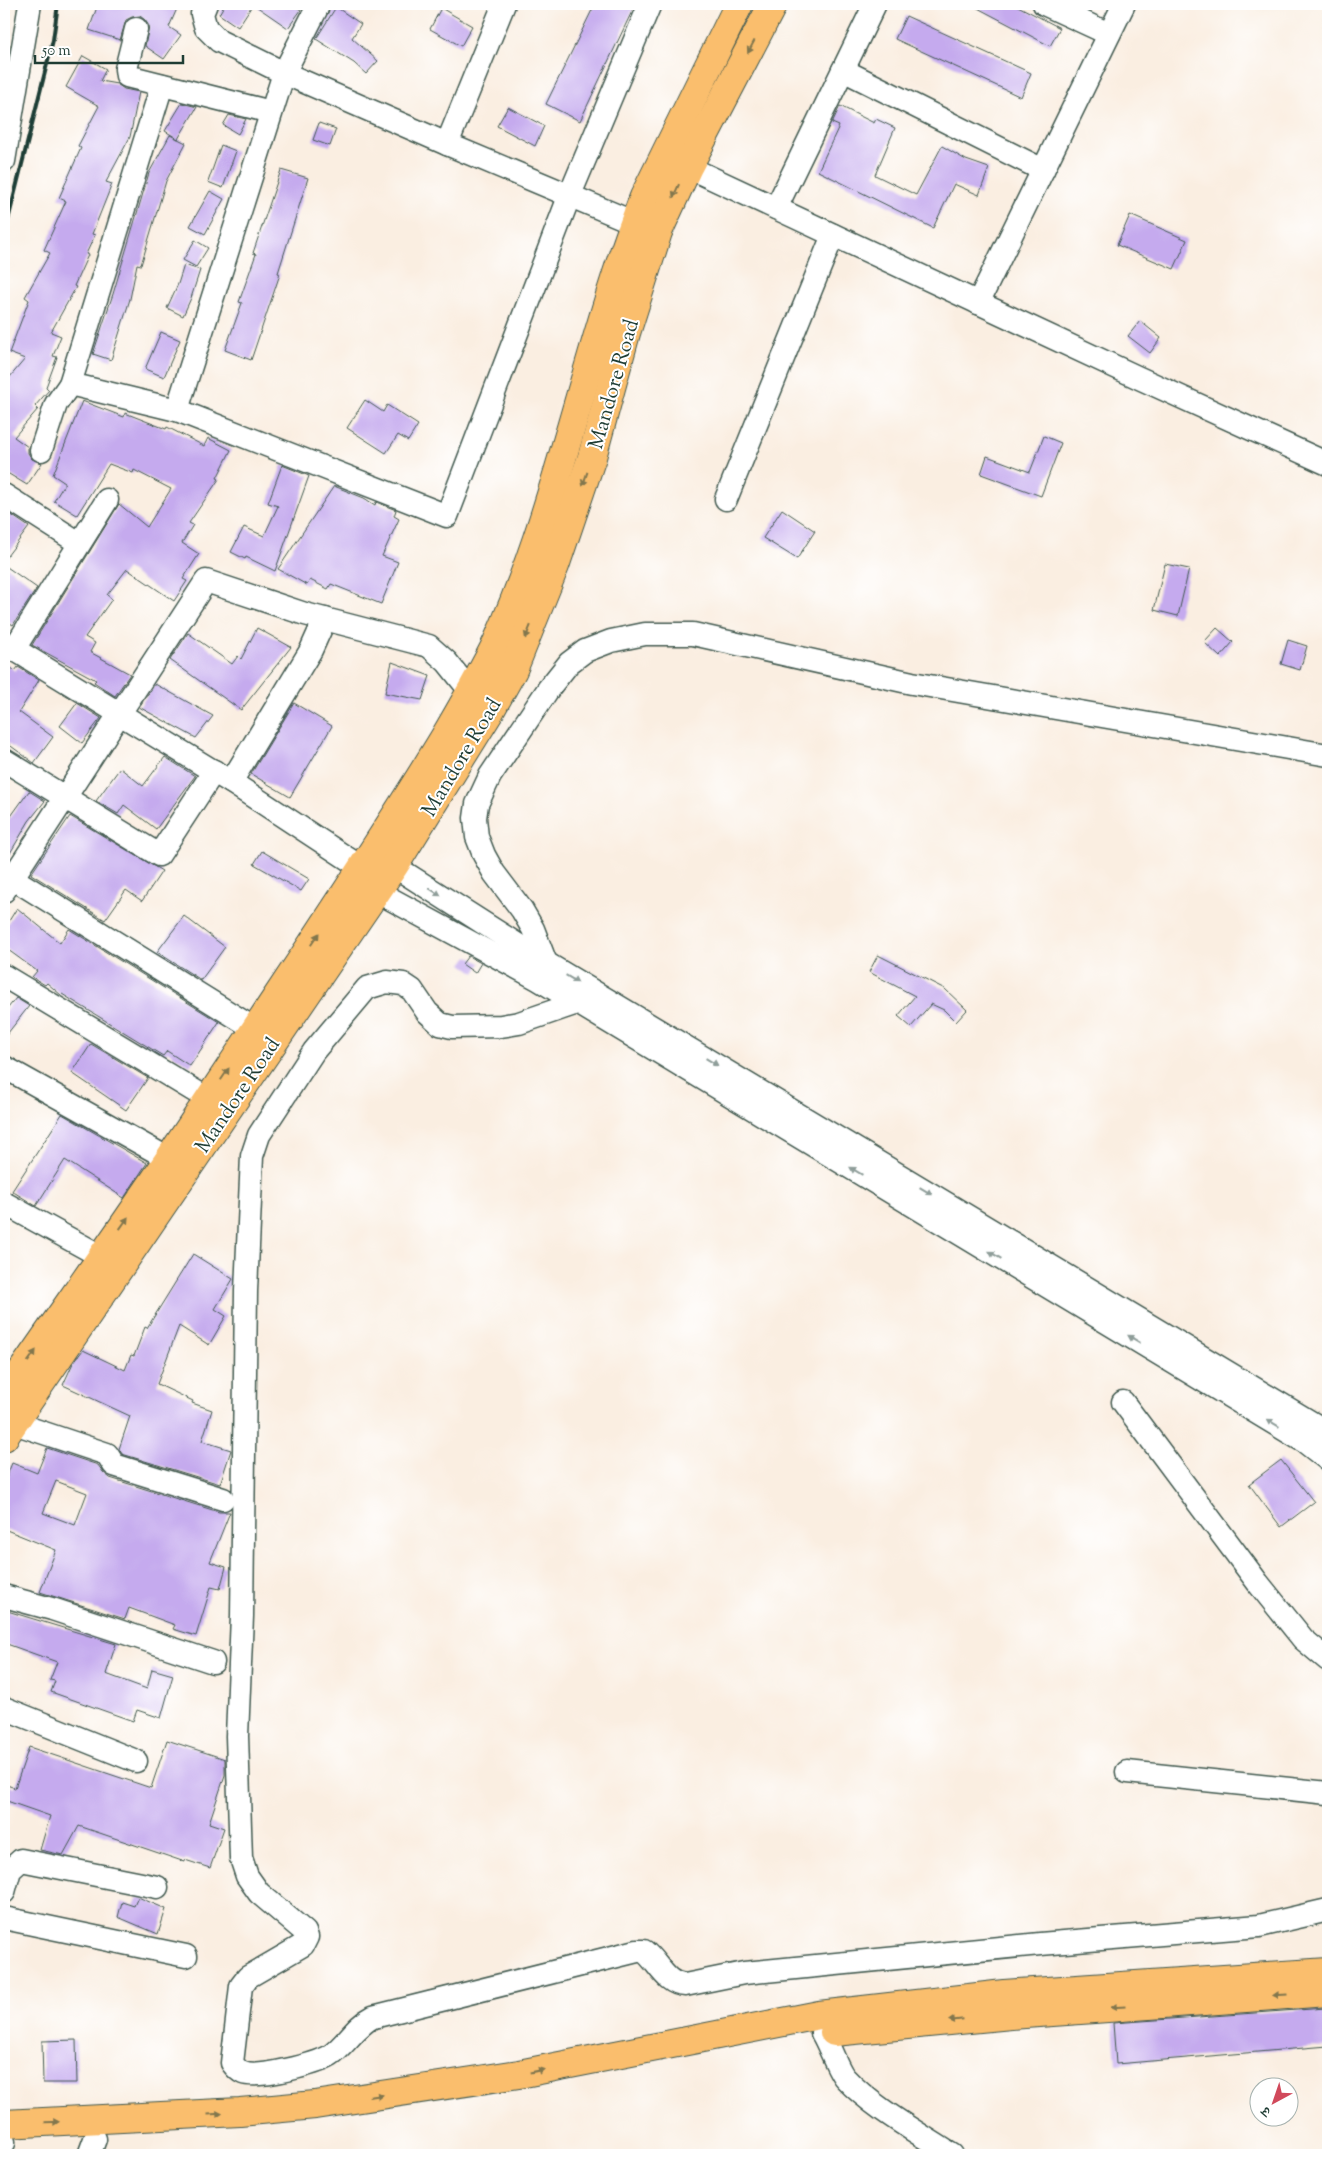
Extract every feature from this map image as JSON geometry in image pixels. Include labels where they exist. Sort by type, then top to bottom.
[{"type":"highway","name":"Mandore Road","points":[[9,1430],[169,1159],[208,1099],[255,1029],[369,880],[394,866],[490,713],[513,670],[555,566],[592,457],[626,333],[646,228],[644,197],[739,4]]},
{"type":"highway","name":"Mandore Road","points":[[4,1396],[110,1261],[369,880],[414,789],[471,692],[496,643],[529,564],[564,451],[600,324],[646,228],[688,167],[773,4]]},
{"type":"highway","points":[[4,2138],[315,2105],[519,2074],[819,2015],[1004,1994],[1328,1972]]},
{"type":"highway","points":[[4,2138],[92,2147],[191,2134],[326,2121],[526,2092],[822,2033],[1011,2015],[1328,1992]]},
{"type":"street","points":[[4,161],[30,4]]},
{"type":"street","points":[[206,4],[202,14],[206,28],[219,41],[284,73],[569,197],[646,228]]},
{"type":"street","points":[[177,410],[284,73],[319,4]]},
{"type":"street","points":[[447,144],[504,4]]},
{"type":"street","points":[[70,384],[177,410],[447,516],[569,197],[650,4]]},
{"type":"street","points":[[776,208],[875,4]]},
{"type":"street","points":[[1044,4],[1109,34]]},
{"type":"street","points":[[978,303],[1124,4]]},
{"type":"street","points":[[136,29],[126,73],[130,77],[271,112]]},
{"type":"street","points":[[842,70],[1043,170]]},
{"type":"street","points":[[41,450],[56,404],[70,384],[162,85]]},
{"type":"street","points":[[688,167],[1328,464]]},
{"type":"street","points":[[726,499],[833,235]]},
{"type":"street","points":[[4,495],[79,543]]},
{"type":"street","points":[[106,500],[9,646],[222,776],[369,880],[497,944],[546,963],[1317,1434],[1328,1460]]},
{"type":"street","points":[[255,1029],[6,881],[64,798],[206,581],[325,619],[429,646],[447,662],[471,692]]},
{"type":"street","points":[[4,760],[159,855],[222,776],[311,650],[325,619]]},
{"type":"street","points":[[546,963],[530,922],[494,873],[484,855],[477,837],[475,818],[477,804],[490,776],[568,663],[585,651],[611,641],[645,634],[693,634],[912,683],[1328,755]]},
{"type":"street","points":[[394,866],[577,1003],[1317,1434]]},
{"type":"street","points":[[4,976],[208,1099]]},
{"type":"street","points":[[577,1003],[519,1023],[501,1026],[452,1027],[440,1024],[427,1012],[412,990],[403,984],[387,982],[367,988],[314,1051],[259,1135],[252,1156],[246,1291],[242,1607],[237,1736],[241,1858],[247,1876],[259,1893],[305,1932],[307,1937],[303,1945],[248,1977],[241,1986],[232,2063],[244,2073],[258,2075],[301,2066],[328,2057],[357,2027],[373,2017],[637,1951],[644,1951],[654,1959],[670,1981],[685,1985],[744,1973],[1030,1944],[1259,1926],[1328,1910]]},
{"type":"street","points":[[4,1067],[169,1159]]},
{"type":"street","points":[[4,1203],[110,1261]]},
{"type":"street","points":[[1122,1402],[1258,1583],[1304,1639],[1328,1660]]},
{"type":"street","points":[[9,1430],[107,1454],[114,1465],[223,1499]]},
{"type":"street","points":[[4,1596],[52,1609],[213,1662]]},
{"type":"street","points":[[4,1708],[136,1761]]},
{"type":"street","points":[[1128,1772],[1328,1793]]},
{"type":"street","points":[[4,1892],[10,1870],[22,1860],[157,1887]]},
{"type":"street","points":[[4,1918],[186,1956]]},
{"type":"street","points":[[822,2033],[831,2048],[843,2076],[869,2099],[952,2155]]},
{"type":"building","points":[[98,4],[179,4],[169,27],[181,35],[164,59],[145,46],[149,26],[140,16],[126,20],[120,40],[89,30]]},
{"type":"building","points":[[225,4],[253,4],[238,27],[219,14]]},
{"type":"building","points":[[253,4],[292,4],[301,10],[288,28]]},
{"type":"building","points":[[595,4],[627,4],[634,7],[580,121],[546,104]]},
{"type":"building","points":[[970,4],[1014,4],[1060,28],[1050,46]]},
{"type":"building","points":[[336,7],[361,24],[352,38],[378,61],[366,74],[354,63],[316,39]]},
{"type":"building","points":[[441,8],[472,26],[461,46],[430,29]]},
{"type":"building","points":[[906,16],[1031,73],[1021,97],[895,39]]},
{"type":"building","points":[[83,56],[106,69],[100,81],[117,84],[124,89],[139,92],[130,137],[106,182],[112,184],[92,234],[95,235],[86,254],[88,255],[74,286],[76,287],[51,332],[61,336],[53,356],[57,357],[46,387],[49,390],[35,406],[38,409],[14,437],[28,447],[28,453],[32,459],[42,463],[27,485],[4,471],[4,384],[25,359],[9,353],[29,300],[25,297],[50,253],[44,250],[66,201],[59,198],[81,148],[78,146],[99,106],[66,87]]},
{"type":"building","points":[[182,103],[197,107],[178,139],[165,131]]},
{"type":"building","points":[[840,106],[874,123],[876,119],[895,128],[875,175],[916,195],[942,146],[966,160],[989,168],[979,195],[954,184],[933,228],[818,171],[839,126],[832,123]]},
{"type":"building","points":[[508,107],[544,126],[535,146],[497,126]]},
{"type":"building","points":[[229,115],[246,119],[238,134],[223,125]]},
{"type":"building","points":[[319,123],[336,129],[330,146],[313,140]]},
{"type":"building","points":[[170,135],[186,143],[166,181],[141,265],[137,264],[130,299],[111,360],[93,354],[149,173]]},
{"type":"building","points":[[221,145],[236,151],[223,188],[208,182]]},
{"type":"building","points":[[281,170],[308,178],[278,273],[280,274],[251,360],[225,350],[242,303],[239,302],[256,254],[253,253]]},
{"type":"building","points":[[210,191],[224,199],[205,234],[190,226]]},
{"type":"building","points":[[1130,215],[1187,240],[1174,269],[1117,245]]},
{"type":"building","points":[[195,240],[208,248],[196,267],[183,260]]},
{"type":"building","points":[[184,265],[200,270],[183,316],[167,308]]},
{"type":"building","points":[[1140,321],[1161,338],[1150,353],[1128,336]]},
{"type":"building","points":[[161,332],[180,340],[164,377],[145,369]]},
{"type":"building","points":[[365,400],[383,412],[387,405],[418,425],[408,441],[398,435],[386,453],[347,428]]},
{"type":"building","points":[[82,401],[124,417],[125,413],[166,429],[167,427],[204,446],[208,438],[231,450],[217,478],[219,479],[189,523],[193,525],[182,543],[199,554],[183,579],[187,581],[174,601],[127,569],[107,595],[112,599],[85,637],[95,643],[90,652],[130,674],[115,696],[94,682],[96,680],[32,645],[119,504],[147,527],[171,489],[134,470],[133,473],[109,464],[77,515],[54,501],[65,483],[53,475]]},
{"type":"building","points":[[1044,436],[1061,443],[1041,496],[981,474],[987,456],[1030,472]]},
{"type":"building","points":[[282,465],[309,476],[275,571],[231,552],[244,527],[264,536],[278,506],[268,503]]},
{"type":"building","points":[[334,486],[364,498],[375,505],[376,502],[396,510],[394,516],[399,519],[382,556],[398,562],[381,604],[331,584],[328,589],[310,580],[307,585],[278,569]]},
{"type":"building","points":[[782,509],[815,531],[797,559],[763,538]]},
{"type":"building","points":[[4,510],[29,527],[4,560]]},
{"type":"building","points":[[1165,564],[1189,569],[1178,616],[1154,610]]},
{"type":"building","points":[[4,565],[37,588],[13,625],[4,619]]},
{"type":"building","points":[[257,628],[291,647],[241,710],[170,660],[188,633],[232,664],[238,656],[241,659]]},
{"type":"building","points":[[1217,628],[1233,642],[1220,657],[1204,642]]},
{"type":"building","points":[[1288,640],[1307,646],[1300,670],[1281,664]]},
{"type":"building","points":[[4,662],[15,671],[18,667],[39,680],[19,712],[53,737],[34,763],[4,741]]},
{"type":"building","points":[[392,662],[430,676],[422,700],[385,693]]},
{"type":"building","points":[[155,684],[213,716],[196,738],[139,707]]},
{"type":"building","points":[[77,703],[101,718],[82,743],[60,726]]},
{"type":"building","points":[[294,703],[332,726],[290,797],[251,774]]},
{"type":"building","points":[[165,757],[195,776],[156,829],[124,805],[118,814],[96,801],[120,768],[143,786]]},
{"type":"building","points":[[29,791],[45,801],[29,821],[6,860],[4,860],[4,826]]},
{"type":"building","points":[[70,816],[162,871],[142,901],[126,890],[105,920],[31,874]]},
{"type":"building","points":[[262,851],[309,879],[301,891],[254,864]]},
{"type":"building","points":[[17,908],[60,943],[69,929],[219,1022],[190,1066],[167,1051],[163,1056],[61,995],[47,983],[45,985],[32,977],[37,971],[4,947],[4,929]]},
{"type":"building","points":[[184,916],[225,947],[201,980],[157,952]]},
{"type":"building","points":[[878,955],[945,989],[967,1010],[956,1022],[944,1010],[931,1004],[911,1027],[898,1016],[915,996],[869,972]]},
{"type":"building","points":[[468,956],[481,963],[475,973],[462,964]]},
{"type":"building","points":[[16,998],[29,1006],[4,1038],[4,1013]]},
{"type":"building","points":[[91,1044],[148,1078],[126,1110],[72,1073]]},
{"type":"building","points":[[62,1114],[147,1163],[124,1198],[65,1160],[36,1206],[12,1191]]},
{"type":"building","points":[[193,1254],[233,1279],[215,1309],[226,1316],[209,1345],[179,1326],[157,1384],[193,1401],[192,1403],[212,1410],[202,1441],[231,1450],[220,1484],[122,1454],[119,1449],[130,1416],[63,1385],[73,1363],[83,1350],[125,1370],[131,1355],[134,1356],[145,1327],[147,1328]]},
{"type":"building","points":[[47,1448],[98,1465],[110,1478],[219,1512],[230,1512],[210,1562],[226,1567],[220,1589],[211,1587],[196,1636],[173,1629],[175,1625],[129,1608],[125,1619],[40,1592],[56,1550],[4,1529],[4,1483],[12,1463],[37,1473]],"holes":[[[56,1481],[87,1493],[75,1525],[43,1513]]]},
{"type":"building","points":[[1281,1460],[1314,1502],[1281,1527],[1249,1484]]},
{"type":"building","points":[[4,1610],[116,1644],[106,1674],[147,1689],[152,1669],[173,1675],[161,1718],[137,1710],[133,1721],[51,1692],[55,1681],[50,1680],[57,1662],[4,1643]]},
{"type":"building","points":[[167,1740],[225,1759],[225,1775],[209,1823],[224,1828],[210,1868],[185,1860],[185,1862],[79,1826],[63,1855],[40,1850],[50,1816],[4,1800],[4,1784],[15,1788],[29,1747],[151,1788]]},
{"type":"building","points":[[138,1897],[166,1909],[158,1934],[118,1917],[122,1902],[134,1906]]},
{"type":"building","points":[[1326,2008],[1328,2046],[1116,2064],[1113,2023]]},
{"type":"building","points":[[76,2040],[77,2083],[43,2083],[42,2041]]},
{"type":"railway","points":[[4,236],[53,40],[58,4]]}]
